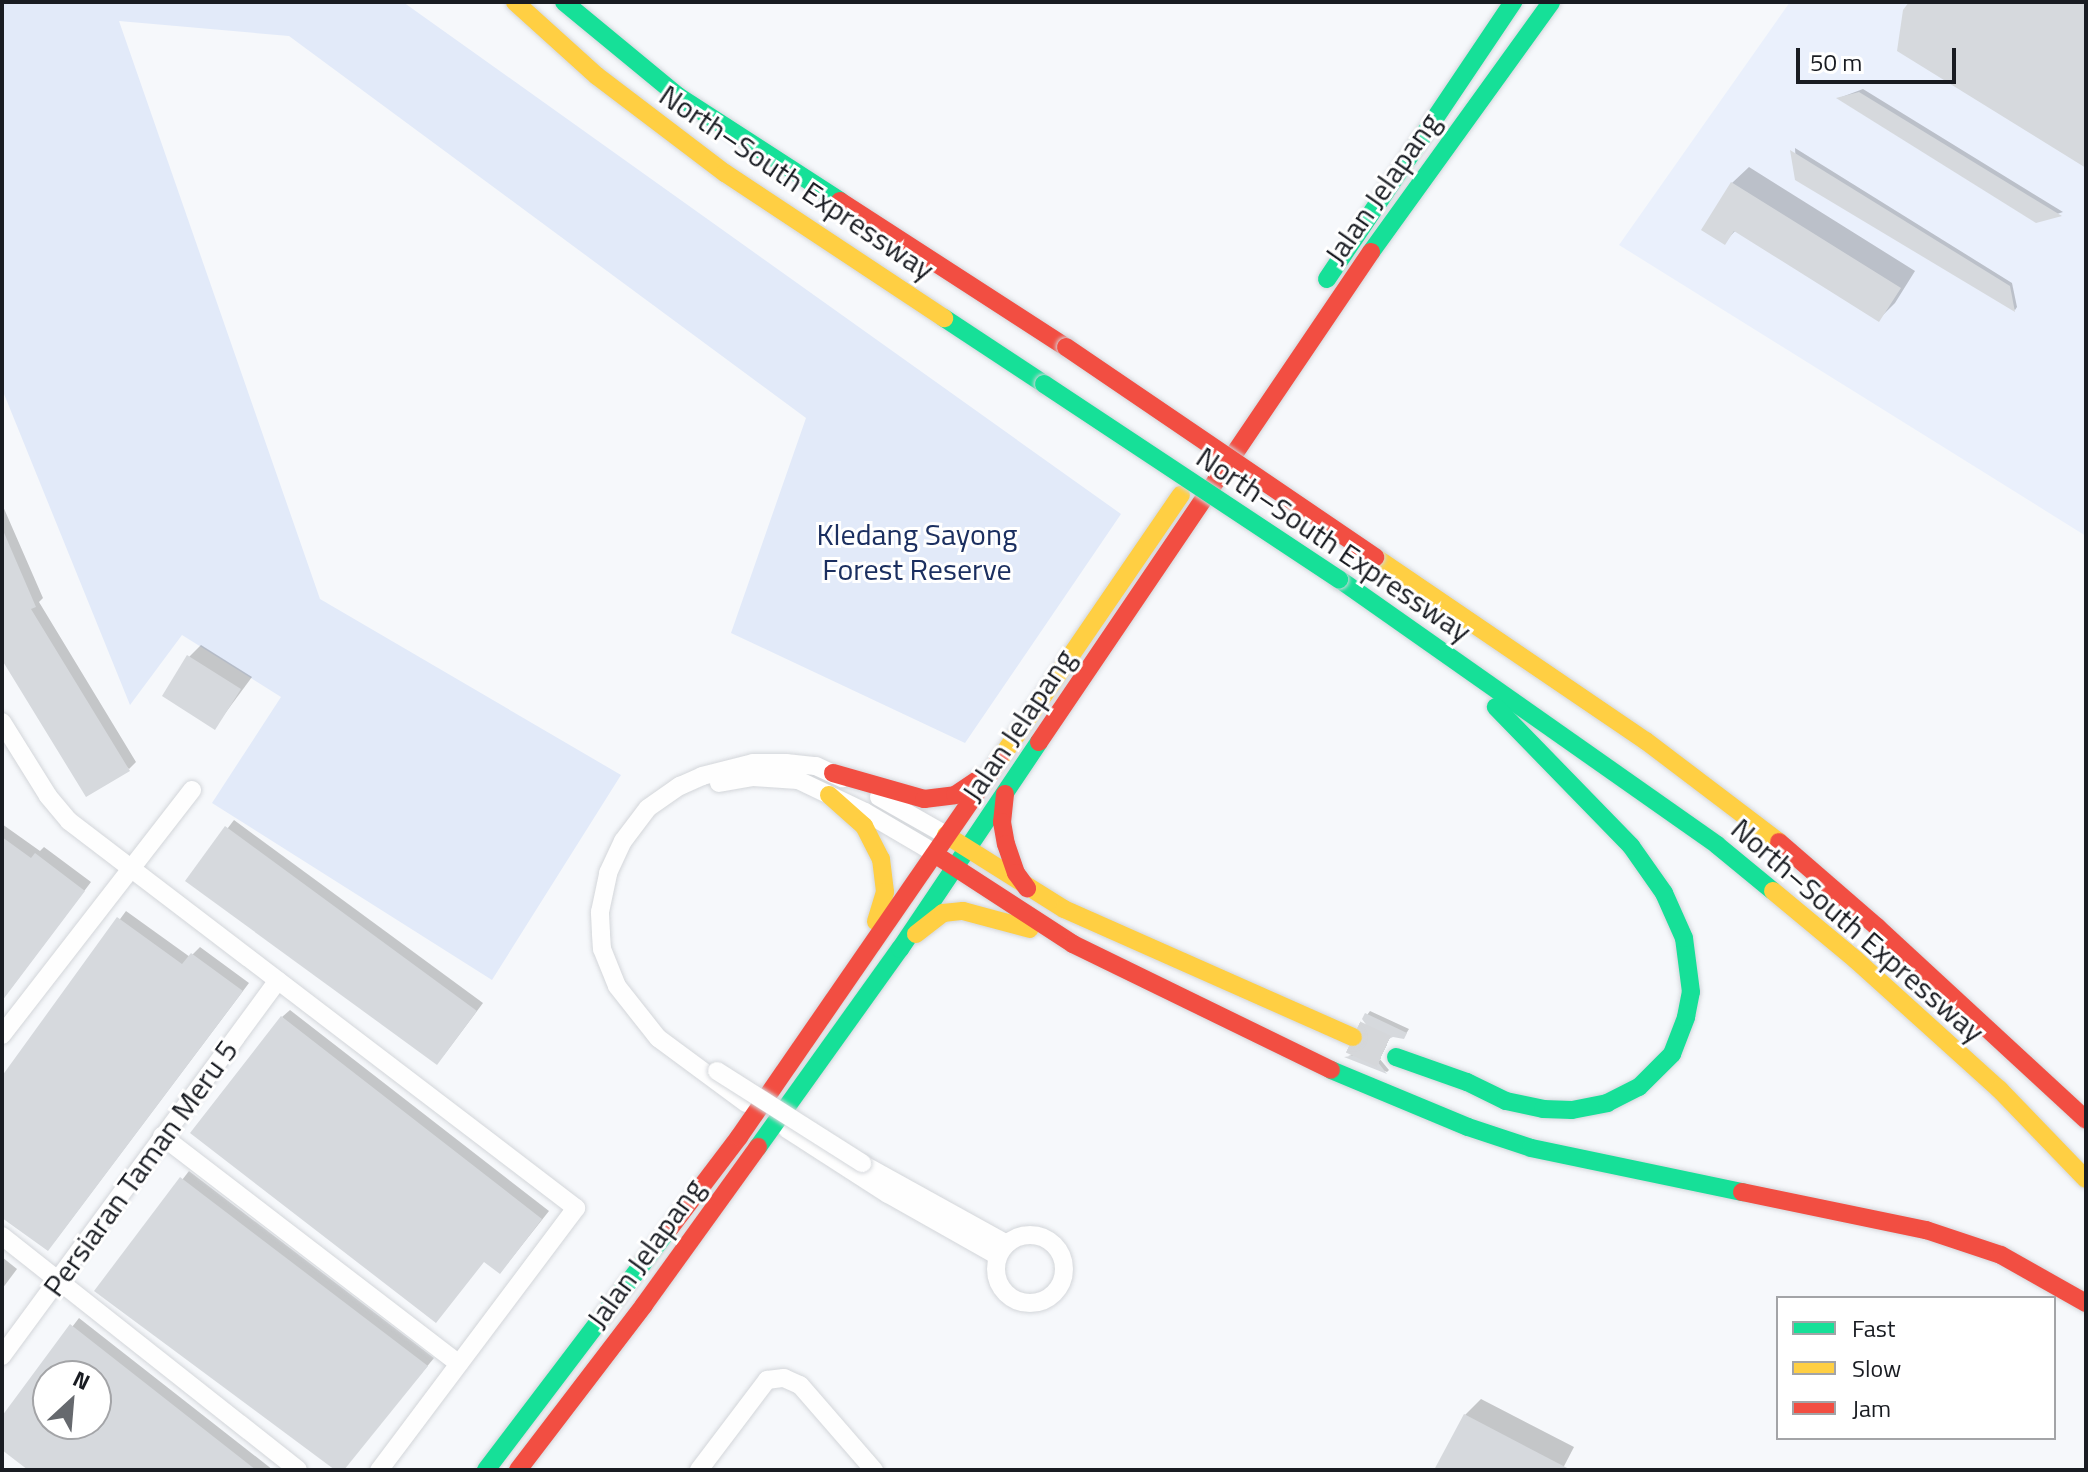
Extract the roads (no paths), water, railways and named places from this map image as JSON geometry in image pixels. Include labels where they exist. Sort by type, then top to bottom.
[{"type":"main road","name":"North–South Expressway","points":[[515,2],[597,76],[725,173],[1339,579],[1640,787],[1761,880],[1999,1089],[2086,1179]]},
{"type":"main road","name":"North–South Expressway","points":[[564,2],[678,96],[1066,347],[1646,741],[1773,837],[1877,927],[2086,1120]]},
{"type":"main road","name":"Jalan Jelapang","points":[[1315,298],[1513,2]]},
{"type":"main road","name":"Jalan Jelapang","points":[[518,1470],[644,1305],[900,949],[1339,297],[1551,2]]},
{"type":"main road","name":"Jalan Jelapang","points":[[486,1470],[739,1137],[1227,428]]},
{"type":"main road","points":[[1395,617],[1500,711],[1631,846],[1664,893],[1684,938],[1691,992],[1686,1017],[1672,1054],[1639,1087],[1607,1103],[1572,1110],[1543,1109],[1506,1101],[1467,1082],[1396,1057]]},
{"type":"main road","points":[[833,773],[897,794],[938,799],[966,789],[994,766]]},
{"type":"main road","points":[[1005,794],[1002,822],[1006,844],[1016,873],[1027,888]]},
{"type":"main road","points":[[829,795],[864,826],[881,859],[885,892],[870,943]]},
{"type":"main road","points":[[946,835],[1064,909],[1353,1037]]},
{"type":"main road","points":[[933,852],[1073,944],[1198,1009],[1341,1075],[1468,1127],[1531,1148],[1926,1230],[2001,1255],[2086,1303]]},
{"type":"main road","points":[[900,949],[943,913],[963,911],[996,917],[1073,944]]},
{"type":"street","points":[[2,722],[8,747],[58,811],[576,1208],[379,1470]]},
{"type":"street","points":[[933,852],[798,780],[753,777],[722,782],[689,794],[655,816],[642,830],[623,862],[611,912],[615,955],[622,973],[650,1015],[717,1071],[1003,1250],[888,1194],[679,1056],[631,1007],[617,986],[602,949],[603,892],[614,855],[635,823],[680,786],[753,763],[816,766],[946,835]]},
{"type":"street","points":[[2,1035],[192,790]]},
{"type":"street","name":"Persiaran Taman Meru 5","points":[[2,1356],[278,980]]},
{"type":"street","points":[[162,1136],[459,1364]]},
{"type":"street","points":[[2,1236],[298,1470]]},
{"type":"street","points":[[699,1470],[767,1380],[784,1378],[800,1385],[874,1470]]},
{"type":"tunnel","points":[[1353,1037],[1396,1057]]},
{"type":"park label","name":"Kledang Sayong Forest Reserve","points":[[917,551]]}]
